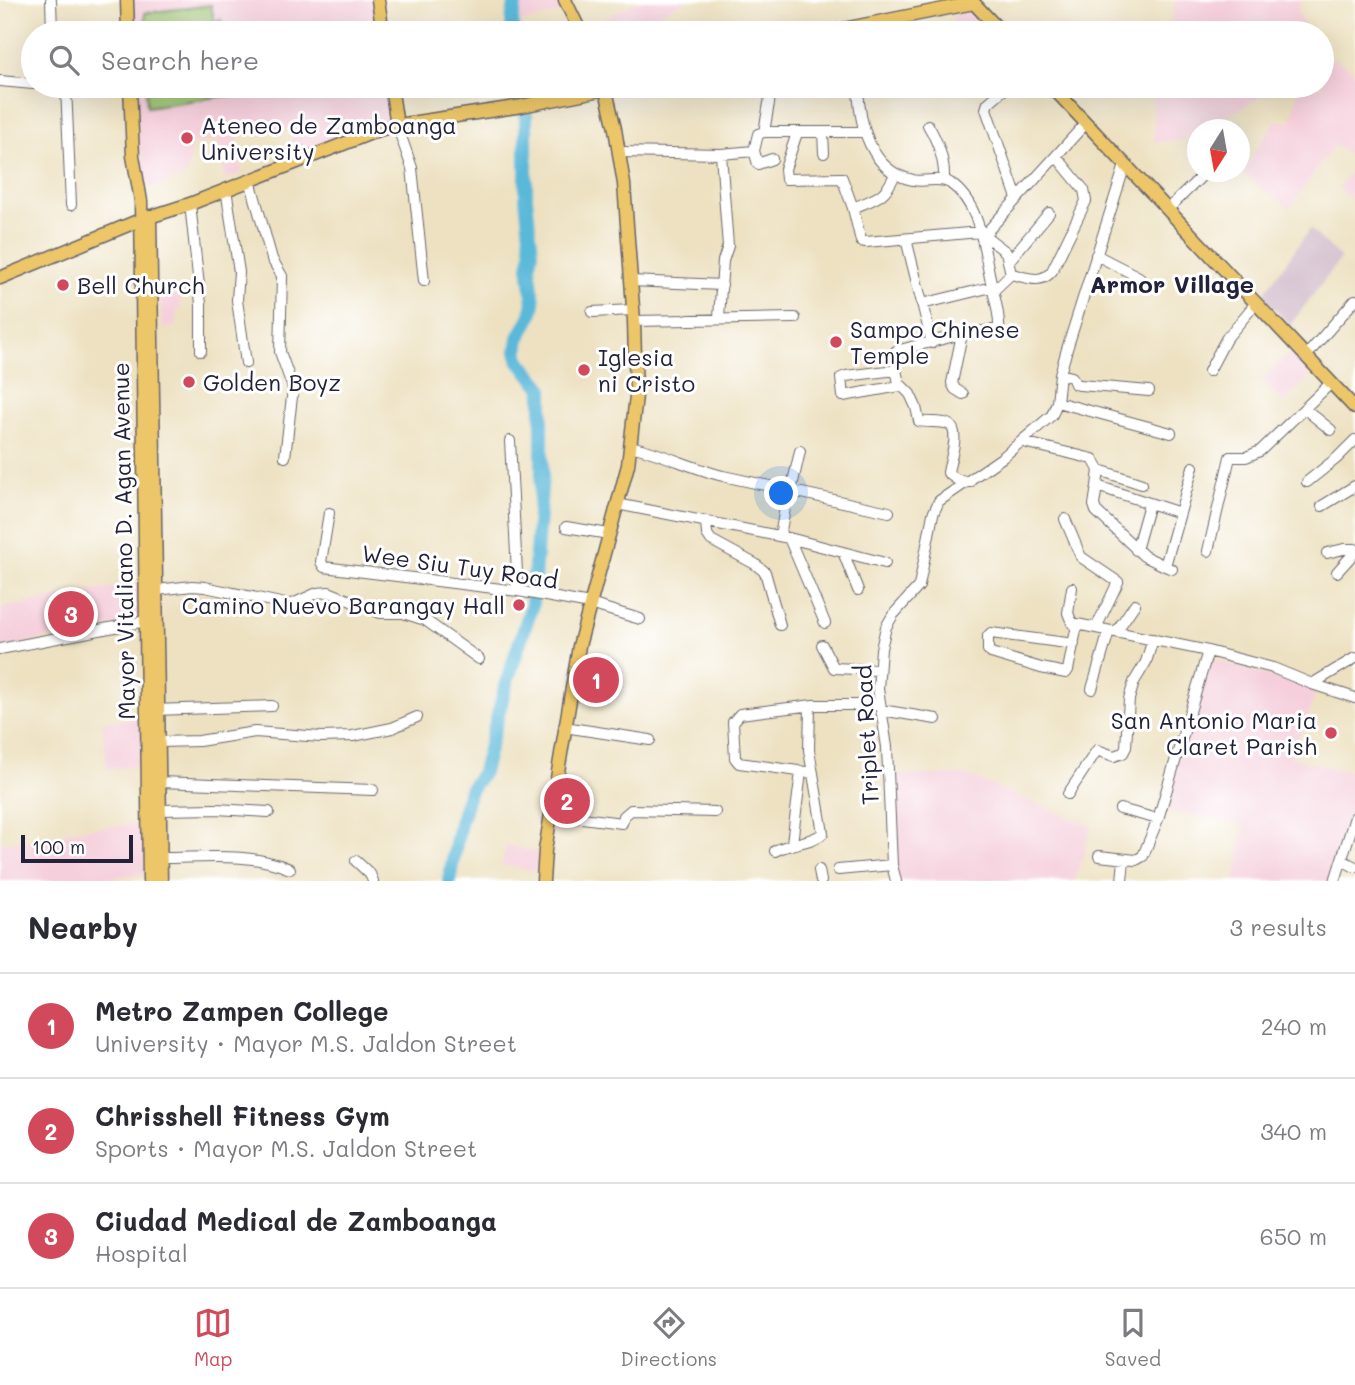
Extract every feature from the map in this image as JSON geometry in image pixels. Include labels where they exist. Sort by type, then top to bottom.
[{"type":"main road","points":[[127,0],[128,21]]},
{"type":"main road","points":[[378,0],[381,21]]},
{"type":"main road","points":[[565,0],[575,21]]},
{"type":"main road","points":[[891,21],[972,2],[990,21]]},
{"type":"main road","name":"Mayor Vitaliano D. Agan Avenue","points":[[131,98],[133,156],[145,218],[153,586],[149,881]]},
{"type":"main road","points":[[393,98],[397,125]]},
{"type":"main road","points":[[0,278],[145,218],[190,204],[397,125],[558,98]]},
{"type":"main road","points":[[543,881],[564,727],[579,646],[631,446],[637,379],[620,152],[608,98]]},
{"type":"main road","points":[[1062,98],[1355,408]]},
{"type":"main road","name":"Mayor Vitaliano D. Agan Avenue","points":[[153,586],[146,621],[152,709],[159,743],[161,881]]},
{"type":"street","points":[[51,0],[52,21]]},
{"type":"street","points":[[0,81],[21,83]]},
{"type":"street","points":[[67,98],[71,205]]},
{"type":"street","points":[[764,132],[770,98]]},
{"type":"street","points":[[858,98],[859,116],[864,132],[883,164],[895,174],[921,181],[944,180],[951,184],[961,194],[982,233],[999,329],[962,334],[896,351],[896,370],[900,386],[910,394],[920,421],[951,426],[955,440],[948,474],[970,482]]},
{"type":"street","points":[[994,98],[986,109],[1017,198]]},
{"type":"street","points":[[797,133],[785,169],[786,179],[842,178],[861,241],[866,242],[982,233],[1086,123]]},
{"type":"street","points":[[397,125],[412,168],[424,281]]},
{"type":"street","points":[[928,125],[935,136],[943,161],[944,180]]},
{"type":"street","points":[[772,159],[758,164],[754,151],[758,134],[864,132]]},
{"type":"street","points":[[823,133],[824,153]]},
{"type":"street","points":[[620,152],[721,154],[754,151]]},
{"type":"street","points":[[719,317],[723,261],[728,246],[721,154]]},
{"type":"street","points":[[1011,274],[1038,280],[1049,275],[1086,201],[1084,190],[1056,156]]},
{"type":"street","points":[[1125,165],[1060,374],[1057,402],[1171,433]]},
{"type":"street","points":[[853,208],[887,192],[895,174]]},
{"type":"street","points":[[250,180],[272,260],[282,276],[280,352],[293,388],[285,457]]},
{"type":"street","points":[[1169,208],[1196,182]]},
{"type":"street","points":[[226,189],[239,272],[237,300],[246,362]]},
{"type":"street","points":[[190,204],[201,304],[201,351]]},
{"type":"street","points":[[1007,262],[1049,213]]},
{"type":"street","points":[[982,233],[1004,250],[1011,274]]},
{"type":"street","points":[[906,239],[932,343]]},
{"type":"street","points":[[1096,255],[1139,277]]},
{"type":"street","points":[[922,304],[992,289],[1011,274]]},
{"type":"street","points":[[631,281],[722,285]]},
{"type":"street","points":[[1305,357],[1355,300]]},
{"type":"street","points":[[1209,371],[1226,339],[1256,303]]},
{"type":"street","points":[[593,312],[795,318]]},
{"type":"street","points":[[962,334],[953,383],[955,389],[963,394]]},
{"type":"street","points":[[896,370],[841,378],[843,396],[900,386]]},
{"type":"street","points":[[1060,374],[1072,377],[1074,384],[1080,386],[1149,391]]},
{"type":"street","points":[[1208,551],[1230,457],[1246,457],[1260,451],[1331,383]]},
{"type":"street","name":"Triplet Road","points":[[896,881],[892,865],[887,747],[880,707],[883,637],[888,621],[921,581],[939,501],[970,482],[1023,442],[1052,415],[1057,402]]},
{"type":"street","points":[[1305,409],[1331,430]]},
{"type":"street","points":[[1307,482],[1355,440]]},
{"type":"street","points":[[510,441],[518,591]]},
{"type":"street","points":[[1023,442],[1093,459],[1099,470],[1094,505],[1096,511],[1136,550],[1168,568],[1193,467]]},
{"type":"street","points":[[631,446],[652,451],[703,471],[889,512]]},
{"type":"street","points":[[800,451],[789,491],[784,537],[825,623]]},
{"type":"street","points":[[1099,470],[1142,484]]},
{"type":"street","points":[[1097,486],[1180,513]]},
{"type":"street","points":[[1322,506],[1355,486]]},
{"type":"street","points":[[617,504],[784,537],[885,563]]},
{"type":"street","points":[[1136,550],[1149,504]]},
{"type":"street","name":"Wee Siu Tuy Road","points":[[329,513],[321,562],[324,567],[518,591],[590,604],[640,619]]},
{"type":"street","points":[[1065,519],[1081,557],[1118,582],[1096,628]]},
{"type":"street","points":[[706,522],[707,534],[718,546],[755,564],[765,572],[780,625]]},
{"type":"street","points":[[566,527],[609,534]]},
{"type":"street","points":[[1327,553],[1344,549],[1353,556],[1337,572]]},
{"type":"street","points":[[843,552],[858,590]]},
{"type":"street","points":[[153,586],[205,587],[290,605],[317,593],[329,592],[380,613],[403,613],[425,620],[479,659]]},
{"type":"street","points":[[1072,588],[1068,618],[1077,625],[1153,639],[1289,673],[1312,684],[1355,698]]},
{"type":"street","points":[[1092,689],[1113,632],[1135,604]]},
{"type":"street","points":[[0,649],[146,621]]},
{"type":"street","points":[[1074,644],[991,633],[988,636],[988,650],[992,653],[1063,673],[1068,670],[1074,644],[1077,625]]},
{"type":"street","points":[[1069,794],[1097,750],[1114,756],[1123,753],[1126,747],[1129,699],[1153,639]]},
{"type":"street","points":[[822,645],[834,668],[880,670]]},
{"type":"street","points":[[1099,856],[1125,860],[1141,859],[1158,819],[1208,652]]},
{"type":"street","points":[[1312,684],[1355,658]]},
{"type":"street","points":[[152,709],[272,706]]},
{"type":"street","points":[[775,851],[815,839],[823,833],[809,750],[810,706]]},
{"type":"street","points":[[813,773],[742,764],[735,758],[734,718],[740,714],[810,706],[880,707],[936,719]]},
{"type":"street","points":[[159,743],[199,741],[255,732],[321,737],[353,736],[393,728],[417,717]]},
{"type":"street","points":[[564,727],[650,740]]},
{"type":"street","points":[[792,844],[802,772]]},
{"type":"street","points":[[160,782],[373,790]]},
{"type":"street","points":[[1120,809],[1158,819]]},
{"type":"street","points":[[161,810],[269,812]]},
{"type":"street","points":[[551,814],[622,823],[624,816],[631,810],[715,812]]},
{"type":"street","points":[[1335,881],[1355,817]]},
{"type":"street","points":[[162,858],[244,858],[271,861],[290,869]]},
{"type":"street","points":[[1122,881],[1125,860]]},
{"type":"street","points":[[1342,860],[1355,867]]},
{"type":"street","points":[[356,861],[370,874],[373,881]]},
{"type":"street","points":[[838,870],[892,865]]},
{"type":"street","points":[[819,870],[821,881]]},
{"type":"shaded area","points":[[133,0],[373,0],[376,21],[134,21]]},
{"type":"shaded area","points":[[521,0],[559,0],[563,12],[520,21]]},
{"type":"shaded area","points":[[640,0],[688,0],[643,21],[600,21]]},
{"type":"shaded area","points":[[1176,0],[1302,0],[1297,10],[1303,21],[1172,21]]},
{"type":"shaded area","points":[[975,11],[984,21],[953,21],[953,15]]},
{"type":"shaded area","points":[[1335,58],[1355,72],[1355,147],[1349,155],[1334,145],[1290,208],[1250,179],[1250,159],[1275,121],[1291,122],[1297,98],[1334,98]]},
{"type":"shaded area","name":"Ateneo de Zamboanga University","points":[[136,98],[387,98],[390,122],[294,158],[290,128],[237,136],[242,173],[225,179],[218,140],[192,144],[187,175],[155,187],[149,187],[141,168],[143,158],[138,143]]},
{"type":"shaded area","points":[[1153,98],[1259,98],[1221,119],[1187,119],[1185,140],[1154,142]]},
{"type":"shaded area","points":[[1355,166],[1355,202],[1338,188]]},
{"type":"shaded area","points":[[1310,229],[1341,258],[1290,325],[1262,296]]},
{"type":"shaded area","points":[[180,296],[176,327],[162,328],[160,297]]},
{"type":"shaded area","points":[[1290,352],[1312,374],[1284,403],[1261,380]]},
{"type":"shaded area","points":[[141,582],[141,620],[0,648],[0,608]]},
{"type":"shaded area","points":[[1209,658],[1317,690],[1291,758],[1355,773],[1355,799],[1332,881],[1235,881],[1244,825],[1163,810]]},
{"type":"shaded area","points":[[143,718],[143,766],[107,769],[102,722]]},
{"type":"shaded area","points":[[892,775],[966,775],[1092,826],[1075,881],[899,881],[895,870]]},
{"type":"shaded area","points":[[144,823],[146,874],[70,881],[0,881],[0,843],[65,836],[65,831]]},
{"type":"shaded area","points":[[506,845],[540,853],[538,872],[502,865]]},
{"type":"green space","points":[[211,5],[214,21],[145,21],[145,13]]},
{"type":"green space","points":[[147,98],[211,98],[147,107]]},
{"type":"waterway","points":[[512,21],[516,0]]},
{"type":"waterway","points":[[449,881],[460,823],[470,790],[483,772],[506,684],[532,605],[542,475],[542,388],[520,362],[517,351],[519,338],[534,303],[529,266],[532,253],[526,198],[526,115],[523,98]]},
{"type":"place","name":"Ateneo de Zamboanga University","points":[[187,138]]},
{"type":"place","name":"Bell Church","points":[[63,285]]},
{"type":"place","name":"Sampo Chinese Temple","points":[[836,342]]},
{"type":"place","name":"Iglesia ni Cristo","points":[[584,370]]},
{"type":"place","name":"Golden Boyz","points":[[189,382]]},
{"type":"place","name":"Camino Nuevo Barangay Hall","points":[[519,605]]},
{"type":"place","name":"Ciudad Medical de Zamboanga","points":[[71,614]]},
{"type":"place","name":"Metro Zampen College","points":[[596,680]]},
{"type":"place","name":"San Antonio Maria Claret Parish","points":[[1331,733]]},
{"type":"place","name":"Chrisshell Fitness Gym","points":[[567,801]]},
{"type":"district","name":"Armor Village","points":[[1172,283]]}]
